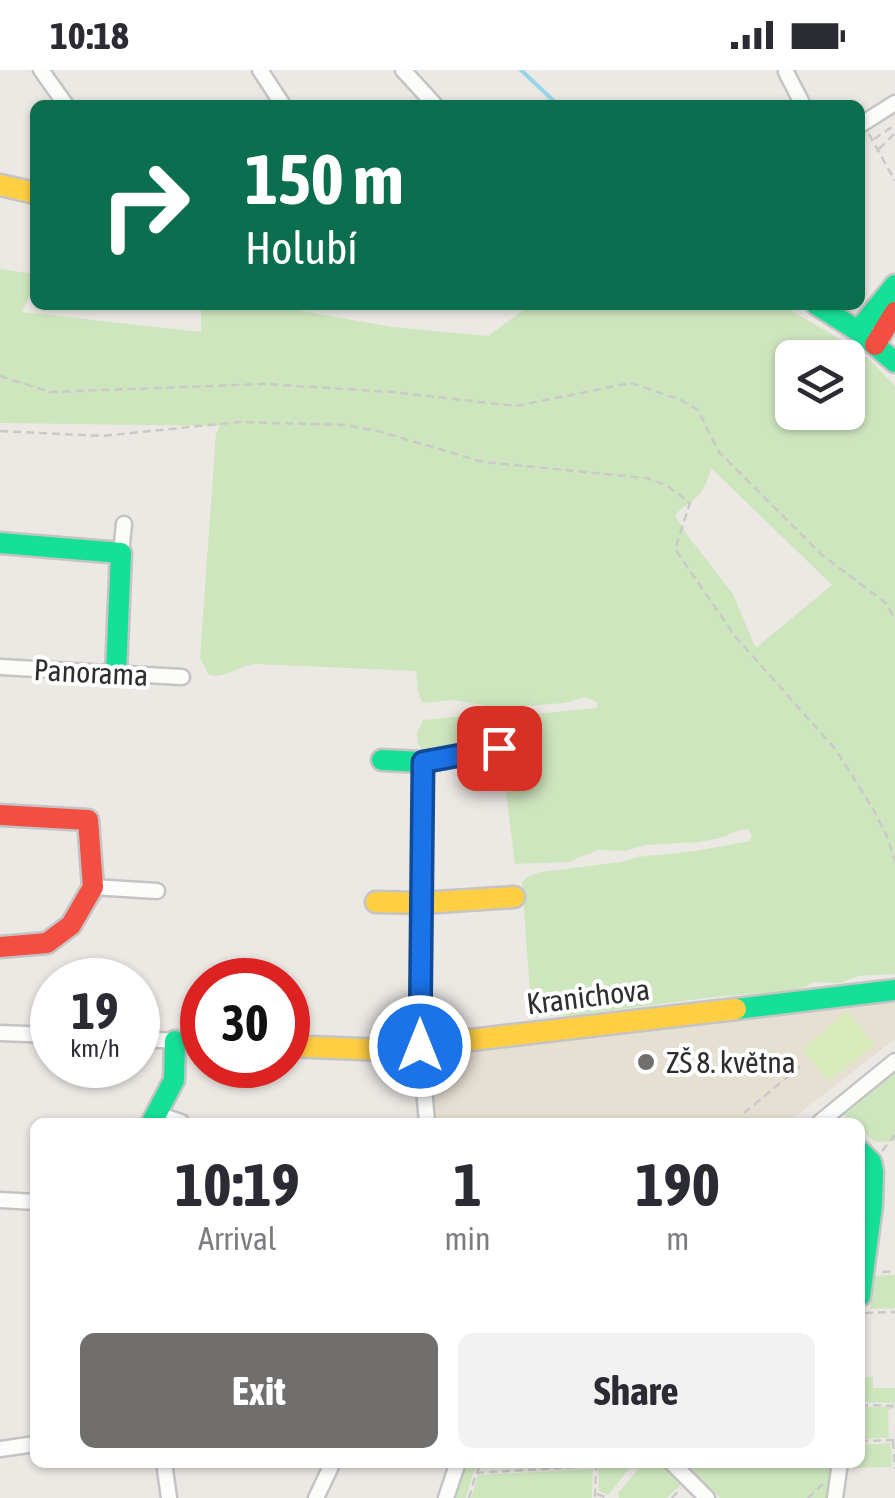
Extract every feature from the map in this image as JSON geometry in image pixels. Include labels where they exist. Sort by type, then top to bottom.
[{"type":"street","points":[[41,70],[62,100]]},
{"type":"street","points":[[260,70],[280,100]]},
{"type":"street","points":[[404,70],[431,100]]},
{"type":"street","points":[[786,72],[801,100]]},
{"type":"street","points":[[865,122],[895,103]]},
{"type":"street","points":[[0,185],[30,192]]},
{"type":"street","points":[[858,332],[895,285]]},
{"type":"street","points":[[825,310],[895,362]]},
{"type":"street","points":[[875,346],[895,312]]},
{"type":"street","points":[[116,673],[124,524]]},
{"type":"street","points":[[0,543],[121,553]]},
{"type":"street","name":"Panorama","points":[[0,667],[182,677]]},
{"type":"street","points":[[382,760],[423,762],[499,748]]},
{"type":"street","points":[[423,762],[420,1046],[428,1118]]},
{"type":"street","points":[[0,815],[88,820],[93,886],[71,925],[47,943],[0,946]]},
{"type":"street","points":[[93,886],[157,891]]},
{"type":"street","points":[[376,902],[514,897]]},
{"type":"street","name":"Kranichova","points":[[310,1047],[385,1050],[895,990]]},
{"type":"street","points":[[0,1033],[30,1034]]},
{"type":"street","points":[[160,1040],[180,1041]]},
{"type":"street","points":[[155,1118],[174,1080],[176,1041]]},
{"type":"street","points":[[828,1118],[895,1061]]},
{"type":"street","points":[[865,1156],[872,1167],[865,1279]]},
{"type":"street","points":[[0,1200],[30,1202]]},
{"type":"street","points":[[0,1449],[30,1445]]},
{"type":"street","points":[[165,1468],[169,1498]]},
{"type":"street","points":[[316,1498],[329,1468]]},
{"type":"street","points":[[446,1498],[456,1468]]},
{"type":"street","points":[[677,1468],[706,1498]]},
{"type":"street","points":[[835,1498],[839,1468]]},
{"type":"path","points":[[873,140],[895,125]]},
{"type":"path","points":[[865,128],[895,180]]},
{"type":"path","points":[[878,150],[895,133]]},
{"type":"path","points":[[0,376],[50,392],[265,384],[392,392],[516,406],[630,383],[681,400],[698,410],[719,452],[822,555],[886,602],[895,619]]},
{"type":"path","points":[[0,431],[102,436],[240,422],[346,424],[484,462],[612,473],[666,485],[690,502],[675,549],[734,635],[836,750],[886,834],[895,860]]},
{"type":"path","points":[[744,1113],[804,1064]]},
{"type":"path","points":[[894,1134],[881,1152],[895,1150]]},
{"type":"path","points":[[870,1272],[895,1272]]},
{"type":"path","points":[[865,1304],[895,1312]]},
{"type":"path","points":[[865,1405],[895,1406]]},
{"type":"path","points":[[865,1442],[894,1440],[895,1469]]},
{"type":"path","points":[[469,1498],[479,1468]]},
{"type":"path","points":[[476,1473],[527,1468]]},
{"type":"path","points":[[596,1468],[595,1496],[608,1498]]},
{"type":"path","points":[[808,1498],[827,1479]]},
{"type":"path","points":[[672,1498],[684,1484]]},
{"type":"shaded area","name":"ZŠ 8. května","points":[[895,997],[895,1039],[793,1118],[434,1118],[427,1051]]},
{"type":"green space","points":[[0,269],[30,273],[30,295],[22,312],[201,332],[201,310],[296,310],[392,327],[488,336],[523,310],[790,310],[840,340],[775,340],[775,430],[865,430],[865,356],[869,359],[895,386],[895,974],[858,976],[840,983],[814,982],[789,991],[535,1018],[522,883],[526,878],[540,872],[750,841],[752,835],[743,829],[699,842],[646,845],[625,851],[598,850],[569,862],[515,864],[501,753],[423,751],[417,733],[423,720],[597,708],[597,702],[585,697],[525,706],[494,707],[454,700],[422,703],[416,671],[255,664],[209,675],[200,658],[216,433],[220,426],[0,423]],"holes":[[[711,468],[832,585],[757,647],[733,594],[675,515],[701,493]]]},
{"type":"green space","points":[[847,1011],[875,1045],[828,1081],[802,1049]]},
{"type":"green space","points":[[895,1068],[895,1141],[875,1142],[865,1133],[865,1118],[848,1118],[841,1112]]},
{"type":"green space","points":[[895,1275],[895,1308],[870,1309],[875,1276]]},
{"type":"green space","points":[[865,1377],[873,1377],[873,1388],[895,1388],[895,1403],[865,1402]]},
{"type":"green space","points":[[865,1407],[895,1407],[888,1410],[889,1438],[865,1439]]},
{"type":"green space","points":[[891,1443],[892,1467],[865,1468],[865,1445]]},
{"type":"green space","points":[[465,1468],[476,1468],[466,1498],[453,1498]]},
{"type":"green space","points":[[598,1468],[630,1468],[608,1495],[599,1491]]},
{"type":"green space","points":[[639,1468],[665,1468],[681,1484],[667,1498],[619,1498],[618,1493]]},
{"type":"green space","points":[[691,1468],[830,1468],[829,1498],[720,1498]]},
{"type":"green space","points":[[593,1469],[592,1498],[471,1498],[478,1475]]},
{"type":"waterway","points":[[521,70],[553,100]]},
{"type":"traffic: fast","points":[[858,331],[895,285]]},
{"type":"traffic: fast","points":[[825,310],[895,362]]},
{"type":"traffic: fast","points":[[0,543],[121,553],[116,673]]},
{"type":"traffic: fast","points":[[382,760],[423,762],[499,748]]},
{"type":"traffic: fast","points":[[736,1009],[895,990]]},
{"type":"traffic: fast","points":[[154,1118],[174,1080],[175,1041]]},
{"type":"traffic: fast","points":[[865,1156],[873,1172],[865,1258]]},
{"type":"traffic: slow","points":[[0,185],[30,192]]},
{"type":"traffic: slow","points":[[376,902],[514,897]]},
{"type":"traffic: slow","points":[[310,1047],[385,1050],[736,1009]]},
{"type":"traffic: jam","points":[[875,345],[895,312]]},
{"type":"traffic: jam","points":[[0,815],[88,820],[93,887],[71,925],[47,943],[0,947]]},
{"type":"place","name":"ZŠ 8. května","points":[[646,1062]]},
{"type":"route","points":[[420,1046],[423,762],[499,748]]}]
